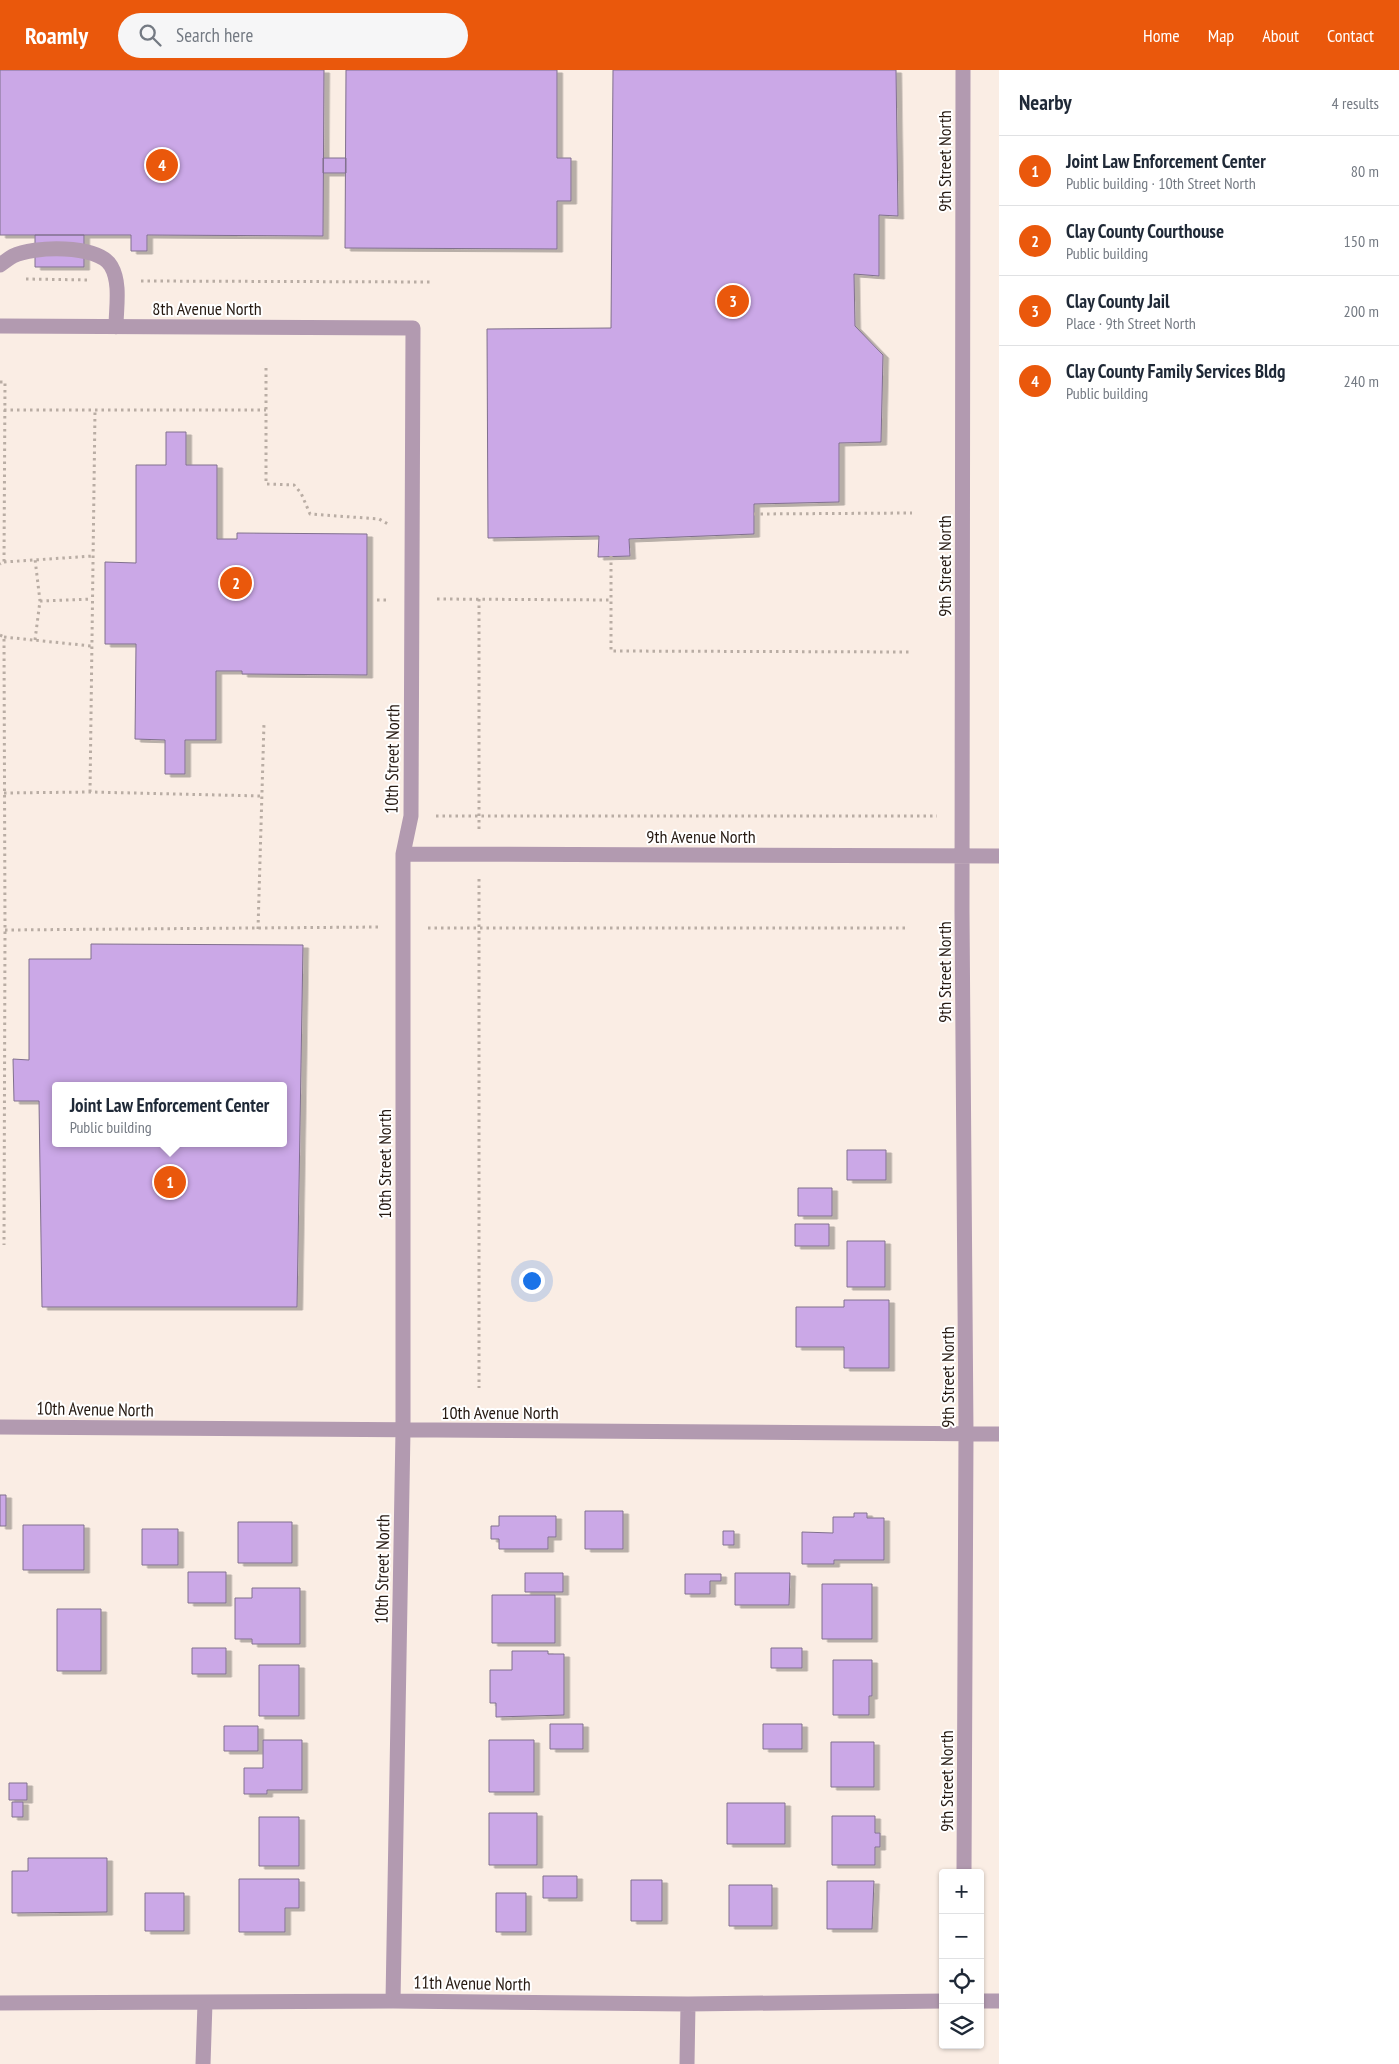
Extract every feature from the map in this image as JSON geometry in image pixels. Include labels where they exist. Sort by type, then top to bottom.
[{"type":"street","name":"9th Street North","points":[[963,70],[962,856],[966,1434],[964,1869]]},
{"type":"street","points":[[0,265],[13,256],[41,250],[80,250],[96,254],[110,265],[116,280],[116,327]]},
{"type":"street","name":"8th Avenue North","points":[[0,326],[413,328]]},
{"type":"street","name":"10th Street North","points":[[393,2001],[403,1430],[403,854],[411,816],[413,328]]},
{"type":"street","name":"9th Avenue North","points":[[403,854],[999,856]]},
{"type":"street","name":"10th Avenue North","points":[[0,1427],[999,1434]]},
{"type":"street","name":"11th Avenue North","points":[[0,2003],[393,2001],[688,2004],[939,2001]]},
{"type":"street","points":[[984,2001],[999,2001]]},
{"type":"street","points":[[204,2064],[205,2003]]},
{"type":"street","points":[[687,2064],[688,2004]]},
{"type":"path","points":[[20,279],[432,282]]},
{"type":"path","points":[[266,368],[266,484],[294,485],[301,493],[310,514],[378,519],[392,526]]},
{"type":"path","points":[[0,382],[5,382],[4,562]]},
{"type":"path","points":[[4,410],[266,410]]},
{"type":"path","points":[[90,792],[94,410]]},
{"type":"path","points":[[754,514],[912,513]]},
{"type":"path","points":[[0,564],[4,562],[93,556]]},
{"type":"path","points":[[611,556],[611,651],[911,652]]},
{"type":"path","points":[[34,640],[40,601],[35,560]]},
{"type":"path","points":[[40,601],[92,599]]},
{"type":"path","points":[[478,599],[479,1388]]},
{"type":"path","points":[[377,600],[611,600]]},
{"type":"path","points":[[4,1245],[5,930],[2,820],[4,793],[2,636],[92,646]]},
{"type":"path","points":[[258,929],[264,723]]},
{"type":"path","points":[[4,793],[90,792],[262,796]]},
{"type":"path","points":[[411,816],[962,816]]},
{"type":"path","points":[[5,930],[403,927],[479,929],[909,928]]},
{"type":"building","points":[[0,70],[324,70],[323,236],[147,235],[147,251],[131,251],[131,235],[0,235]]},
{"type":"building","points":[[346,70],[557,70],[557,158],[571,158],[571,201],[557,201],[557,249],[345,248]]},
{"type":"building","points":[[613,70],[896,70],[898,216],[879,215],[879,276],[854,274],[855,326],[883,355],[881,442],[839,443],[839,502],[754,504],[754,534],[629,539],[630,556],[598,557],[599,536],[488,538],[487,329],[611,328]]},
{"type":"building","points":[[323,158],[346,158],[346,173],[323,173]]},
{"type":"building","points":[[35,235],[84,235],[84,267],[35,267]]},
{"type":"building","points":[[166,432],[186,432],[186,465],[217,465],[217,539],[237,539],[237,533],[367,534],[367,675],[242,674],[242,671],[216,671],[216,740],[185,740],[185,774],[165,774],[165,740],[135,739],[136,644],[105,644],[105,562],[136,563],[136,465],[166,465]]},
{"type":"building","points":[[91,944],[303,945],[297,1307],[42,1307],[39,1101],[14,1101],[13,1059],[29,1060],[29,959],[91,959]]},
{"type":"building","points":[[847,1150],[886,1150],[886,1180],[847,1180]]},
{"type":"building","points":[[798,1188],[832,1188],[832,1216],[798,1216]]},
{"type":"building","points":[[795,1224],[829,1224],[829,1246],[795,1246]]},
{"type":"building","points":[[847,1241],[885,1241],[885,1287],[847,1287]]},
{"type":"building","points":[[844,1300],[889,1300],[889,1368],[844,1368],[844,1347],[796,1347],[796,1307],[844,1307]]},
{"type":"building","points":[[0,1495],[6,1495],[6,1526],[0,1526]]},
{"type":"building","points":[[585,1511],[623,1511],[623,1549],[585,1549]]},
{"type":"building","points":[[854,1513],[867,1513],[867,1518],[884,1518],[884,1560],[834,1560],[834,1564],[802,1564],[802,1532],[833,1533],[833,1517],[854,1517]]},
{"type":"building","points":[[499,1516],[556,1516],[556,1537],[548,1537],[548,1549],[499,1549],[499,1539],[491,1539],[491,1526],[499,1526]]},
{"type":"building","points":[[238,1522],[292,1522],[292,1563],[238,1563]]},
{"type":"building","points":[[23,1525],[84,1525],[84,1570],[23,1570]]},
{"type":"building","points":[[142,1529],[178,1529],[178,1565],[142,1565]]},
{"type":"building","points":[[723,1531],[734,1531],[734,1545],[723,1545]]},
{"type":"building","points":[[188,1572],[226,1572],[226,1603],[188,1603]]},
{"type":"building","points":[[525,1573],[563,1573],[563,1592],[525,1592]]},
{"type":"building","points":[[735,1573],[790,1573],[789,1605],[735,1605]]},
{"type":"building","points":[[685,1574],[721,1574],[721,1581],[710,1581],[710,1594],[685,1594]]},
{"type":"building","points":[[822,1584],[872,1584],[872,1639],[822,1639]]},
{"type":"building","points":[[252,1588],[300,1588],[300,1644],[252,1644],[252,1639],[235,1639],[235,1598],[252,1598]]},
{"type":"building","points":[[492,1595],[555,1595],[555,1643],[492,1643]]},
{"type":"building","points":[[57,1609],[101,1609],[101,1671],[57,1671]]},
{"type":"building","points":[[192,1648],[226,1648],[226,1674],[192,1674]]},
{"type":"building","points":[[771,1648],[802,1648],[802,1668],[771,1668]]},
{"type":"building","points":[[512,1651],[548,1651],[548,1654],[564,1654],[564,1715],[496,1717],[496,1703],[490,1703],[490,1670],[512,1670]]},
{"type":"building","points":[[833,1660],[872,1660],[872,1696],[869,1696],[869,1715],[833,1715]]},
{"type":"building","points":[[259,1665],[299,1665],[299,1716],[259,1716]]},
{"type":"building","points":[[550,1724],[583,1724],[583,1749],[550,1749]]},
{"type":"building","points":[[763,1724],[802,1724],[802,1749],[763,1749]]},
{"type":"building","points":[[224,1726],[258,1726],[258,1751],[224,1751]]},
{"type":"building","points":[[263,1740],[302,1740],[302,1790],[267,1790],[267,1794],[244,1794],[244,1768],[263,1768]]},
{"type":"building","points":[[489,1740],[534,1740],[534,1792],[489,1792]]},
{"type":"building","points":[[831,1742],[874,1742],[874,1787],[831,1787]]},
{"type":"building","points":[[9,1783],[27,1783],[27,1800],[9,1800]]},
{"type":"building","points":[[12,1802],[23,1802],[23,1817],[12,1817]]},
{"type":"building","points":[[727,1803],[785,1803],[785,1844],[727,1844]]},
{"type":"building","points":[[489,1813],[537,1813],[537,1865],[489,1865]]},
{"type":"building","points":[[832,1816],[875,1816],[875,1833],[880,1833],[880,1847],[875,1847],[875,1865],[832,1865]]},
{"type":"building","points":[[259,1817],[299,1817],[299,1866],[259,1866]]},
{"type":"building","points":[[28,1858],[107,1858],[107,1912],[12,1913],[12,1871],[28,1871]]},
{"type":"building","points":[[543,1876],[577,1876],[577,1898],[543,1898]]},
{"type":"building","points":[[239,1879],[299,1879],[299,1908],[285,1908],[285,1932],[239,1932]]},
{"type":"building","points":[[631,1880],[662,1880],[662,1921],[631,1921]]},
{"type":"building","points":[[827,1881],[874,1881],[872,1929],[827,1929]]},
{"type":"building","points":[[729,1885],[772,1885],[772,1926],[729,1926]]},
{"type":"building","points":[[145,1893],[184,1893],[184,1931],[145,1931]]},
{"type":"building","points":[[496,1893],[526,1893],[526,1932],[496,1932]]},
{"type":"place","name":"Clay County Family Services Bldg","points":[[162,165]]},
{"type":"place","name":"Clay County Jail","points":[[733,301]]},
{"type":"place","name":"Clay County Courthouse","points":[[236,583]]},
{"type":"place","name":"Joint Law Enforcement Center","points":[[170,1182]]}]
